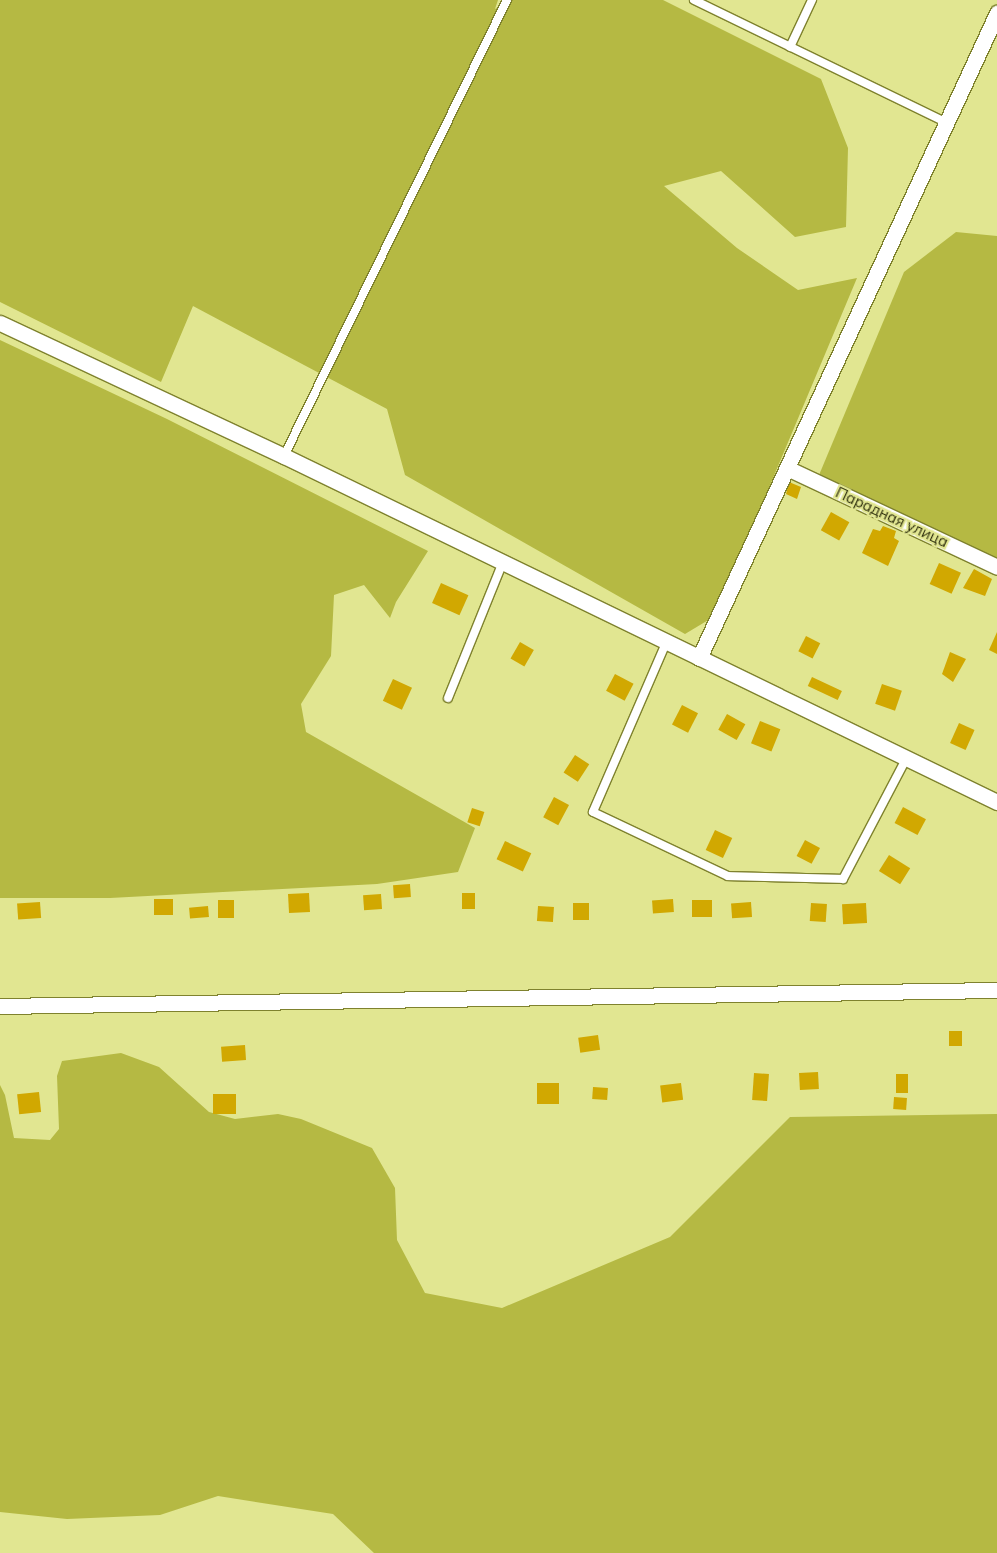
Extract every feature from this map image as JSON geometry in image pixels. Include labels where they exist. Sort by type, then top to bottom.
[{"type":"street","points":[[699,658],[997,13]]},
{"type":"street","points":[[0,324],[284,456],[997,802]]},
{"type":"street","name":"Парадная улица","points":[[787,468],[997,567]]},
{"type":"street","points":[[0,1006],[997,990]]},
{"type":"lane","points":[[284,456],[508,0]]},
{"type":"lane","points":[[694,0],[947,123]]},
{"type":"lane","points":[[790,47],[812,0]]},
{"type":"lane","points":[[448,698],[503,562]]},
{"type":"lane","points":[[666,642],[593,812],[728,876],[843,879],[906,759]]},
{"type":"shaded area","points":[[0,0],[498,0],[495,9],[509,0],[663,0],[821,79],[848,148],[846,227],[795,237],[721,171],[664,186],[737,248],[798,290],[857,278],[715,616],[685,634],[405,475],[387,409],[193,306],[161,382],[0,302]]},
{"type":"shaded area","points":[[956,232],[997,236],[997,558],[814,487],[904,272]]},
{"type":"shaded area","points":[[0,340],[167,419],[428,551],[396,602],[390,618],[364,585],[334,595],[331,656],[301,704],[306,732],[475,828],[458,872],[377,884],[110,898],[0,898]]},
{"type":"shaded area","points":[[121,1053],[159,1067],[209,1112],[235,1119],[278,1114],[301,1119],[372,1148],[395,1188],[397,1240],[425,1293],[502,1308],[670,1237],[790,1117],[997,1114],[997,1553],[374,1553],[333,1514],[218,1496],[160,1515],[67,1519],[0,1512],[0,1085],[5,1095],[14,1138],[50,1140],[59,1129],[57,1076],[62,1061]]},
{"type":"building","points":[[789,482],[801,487],[797,499],[786,494]]},
{"type":"building","points":[[831,512],[849,522],[839,541],[821,530]]},
{"type":"building","points":[[883,526],[896,531],[894,538],[899,541],[888,566],[862,553],[873,529],[880,531]]},
{"type":"building","points":[[939,563],[961,573],[952,594],[930,584]]},
{"type":"building","points":[[974,569],[992,579],[985,596],[963,588]]},
{"type":"building","points":[[441,583],[468,595],[459,615],[432,603]]},
{"type":"building","points":[[997,632],[997,654],[989,650]]},
{"type":"building","points":[[806,636],[820,643],[813,658],[798,651]]},
{"type":"building","points":[[520,642],[534,650],[524,666],[510,658]]},
{"type":"building","points":[[950,652],[966,659],[953,682],[942,674]]},
{"type":"building","points":[[615,674],[634,684],[625,701],[606,691]]},
{"type":"building","points":[[812,677],[842,691],[838,700],[808,686]]},
{"type":"building","points":[[393,679],[412,688],[402,710],[383,701]]},
{"type":"building","points":[[882,684],[902,691],[895,711],[875,704]]},
{"type":"building","points":[[682,705],[698,713],[688,733],[672,725]]},
{"type":"building","points":[[727,714],[745,724],[737,740],[718,730]]},
{"type":"building","points":[[760,721],[780,729],[771,751],[751,743]]},
{"type":"building","points":[[959,723],[975,730],[966,750],[950,743]]},
{"type":"building","points":[[575,755],[589,764],[578,782],[564,773]]},
{"type":"building","points":[[554,797],[569,805],[558,825],[543,817]]},
{"type":"building","points":[[903,807],[926,819],[918,835],[895,823]]},
{"type":"building","points":[[472,808],[484,812],[480,826],[467,822]]},
{"type":"building","points":[[715,830],[732,838],[723,858],[706,850]]},
{"type":"building","points":[[805,840],[820,848],[812,864],[797,856]]},
{"type":"building","points":[[505,841],[531,853],[523,871],[497,859]]},
{"type":"building","points":[[889,855],[910,868],[900,884],[879,871]]},
{"type":"building","points":[[410,884],[411,897],[394,898],[393,885]]},
{"type":"building","points":[[309,893],[310,912],[289,913],[288,894]]},
{"type":"building","points":[[462,893],[475,893],[475,909],[462,909]]},
{"type":"building","points":[[381,894],[382,909],[364,910],[363,895]]},
{"type":"building","points":[[154,899],[173,899],[173,915],[154,915]]},
{"type":"building","points":[[673,899],[674,912],[653,913],[652,900]]},
{"type":"building","points":[[218,900],[234,900],[234,918],[218,918]]},
{"type":"building","points":[[692,900],[712,900],[712,917],[692,917]]},
{"type":"building","points":[[40,902],[41,918],[18,920],[17,904]]},
{"type":"building","points":[[751,902],[752,917],[732,918],[731,903]]},
{"type":"building","points":[[573,903],[589,903],[589,920],[573,920]]},
{"type":"building","points":[[811,903],[827,904],[826,922],[810,921]]},
{"type":"building","points":[[866,903],[867,923],[843,924],[842,904]]},
{"type":"building","points":[[208,906],[209,917],[190,919],[189,908]]},
{"type":"building","points":[[538,906],[554,907],[553,922],[537,921]]},
{"type":"building","points":[[949,1031],[962,1031],[962,1046],[949,1046]]},
{"type":"building","points":[[598,1035],[600,1050],[580,1053],[578,1038]]},
{"type":"building","points":[[245,1045],[246,1060],[222,1062],[221,1047]]},
{"type":"building","points":[[818,1072],[819,1089],[800,1090],[799,1073]]},
{"type":"building","points":[[754,1073],[769,1074],[767,1101],[752,1100]]},
{"type":"building","points":[[896,1074],[908,1074],[908,1093],[896,1093]]},
{"type":"building","points":[[537,1083],[559,1083],[559,1104],[537,1104]]},
{"type":"building","points":[[681,1083],[683,1100],[662,1102],[660,1086]]},
{"type":"building","points":[[593,1087],[608,1088],[607,1100],[592,1099]]},
{"type":"building","points":[[39,1092],[41,1112],[19,1114],[17,1094]]},
{"type":"building","points":[[213,1094],[236,1094],[236,1114],[213,1114]]},
{"type":"building","points":[[894,1097],[907,1098],[906,1110],[893,1109]]}]
